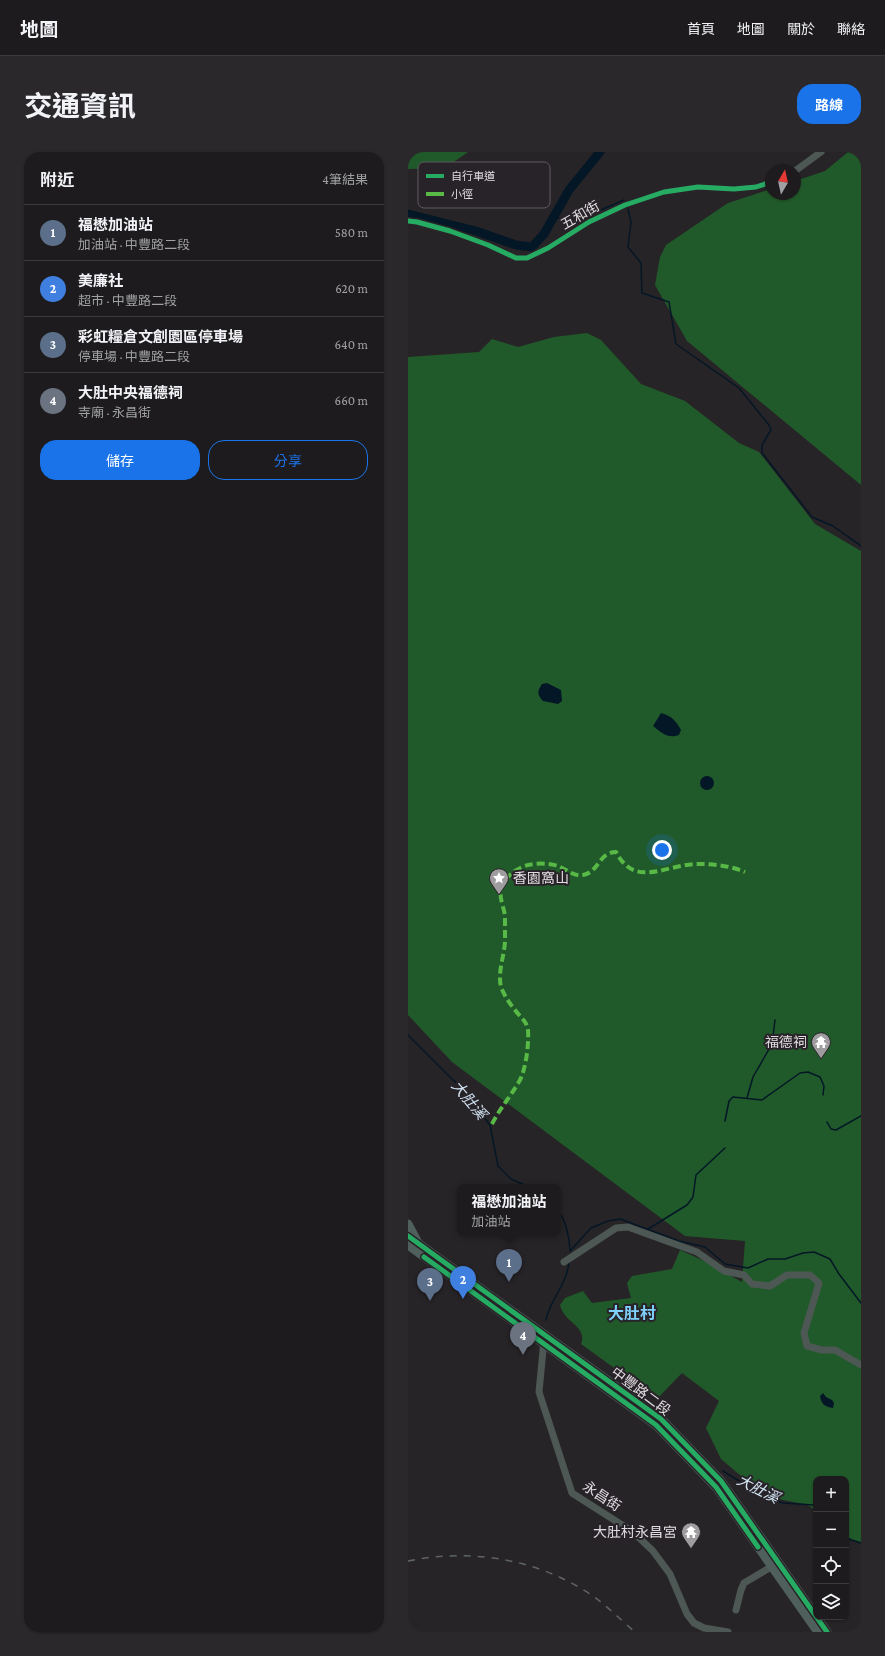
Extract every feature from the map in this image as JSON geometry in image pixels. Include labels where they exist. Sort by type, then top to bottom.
[{"type":"main road","points":[[408,1224],[413,1246]]},
{"type":"main road","name":"中豐路二段","points":[[408,1236],[413,1246],[544,1338],[648,1418],[686,1451],[716,1487],[827,1632]]},
{"type":"main road","name":"中豐路二段","points":[[775,1565],[818,1632]]},
{"type":"street","points":[[801,167],[821,152]]},
{"type":"street","name":"五和街","points":[[408,221],[417,222],[488,245],[516,258],[527,258],[548,248],[597,218],[625,205],[658,194],[698,187],[734,189],[756,187],[765,184]]},
{"type":"street","points":[[565,1261],[616,1228],[628,1227],[697,1252],[724,1271],[744,1275],[752,1284],[770,1286],[787,1275],[810,1275],[818,1283],[804,1333],[807,1346],[822,1350],[835,1350],[861,1365]]},
{"type":"street","name":"永昌街","points":[[544,1338],[539,1392],[572,1493],[634,1532],[653,1551],[670,1574],[687,1614],[694,1623],[704,1628],[728,1632]]},
{"type":"street","points":[[736,1610],[744,1583],[775,1565]]},
{"type":"green space","points":[[408,152],[468,152],[454,162],[418,162],[418,169],[408,169]]},
{"type":"green space","points":[[848,152],[861,152],[861,485],[687,341],[655,285],[660,257],[666,245],[728,203],[765,191],[765,200],[801,200],[801,179],[825,171]]},
{"type":"green space","points":[[587,333],[601,340],[641,384],[685,401],[739,443],[759,452],[815,524],[861,551],[861,1542],[852,1540],[849,1538],[849,1476],[813,1476],[813,1509],[808,1505],[774,1498],[741,1476],[721,1459],[706,1428],[719,1401],[682,1373],[657,1399],[581,1344],[581,1333],[562,1311],[560,1305],[565,1298],[583,1291],[592,1303],[631,1298],[627,1283],[632,1276],[672,1269],[680,1250],[702,1260],[742,1282],[745,1241],[685,1236],[452,1062],[408,1015],[408,357],[479,352],[492,339],[518,347],[554,337]]},
{"type":"water","points":[[547,683],[561,690],[562,701],[558,704],[543,701],[540,697],[538,693],[540,686]]},
{"type":"water","points":[[661,713],[671,717],[675,721],[681,730],[679,735],[668,736],[653,726]]},
{"type":"water","points":[[707,776],[712,778],[714,783],[712,788],[707,790],[702,788],[700,783],[702,778]]},
{"type":"water","points":[[823,1393],[834,1403],[833,1408],[822,1403],[820,1396]]},
{"type":"waterway","points":[[408,214],[476,231],[516,245],[532,247],[544,234],[569,190],[600,152]]},
{"type":"waterway","points":[[554,217],[573,222],[624,200]]},
{"type":"waterway","points":[[628,209],[631,222],[628,247],[641,263],[642,293],[669,302],[676,344],[739,388],[769,425],[771,430],[762,445],[762,453],[812,517],[833,526],[861,546]]},
{"type":"waterway","points":[[747,1098],[753,1077],[772,1044],[775,1020]]},
{"type":"waterway","name":"大肚溪","points":[[408,1035],[461,1088],[490,1125],[498,1166],[511,1179],[522,1184]]},
{"type":"waterway","points":[[725,1121],[729,1101],[733,1097],[762,1100],[800,1073],[808,1072],[820,1077],[824,1086],[823,1095]]},
{"type":"waterway","points":[[827,1122],[831,1129],[836,1130],[861,1116]]},
{"type":"waterway","points":[[648,1229],[687,1205],[693,1197],[696,1175],[725,1148]]},
{"type":"waterway","name":"大肚溪","points":[[561,1215],[567,1229],[570,1250]]},
{"type":"waterway","points":[[570,1251],[591,1228],[608,1221],[620,1219],[679,1241],[705,1247],[725,1264],[748,1268],[768,1259],[785,1259],[803,1253],[814,1252],[830,1259],[839,1274],[861,1303]]},
{"type":"waterway","name":"大肚溪","points":[[546,1320],[551,1305],[565,1278],[569,1262]]},
{"type":"waterway","name":"大肚溪","points":[[723,1471],[765,1497],[783,1503],[813,1505]]},
{"type":"waterway","name":"大肚溪","points":[[849,1539],[861,1543]]},
{"type":"railway","points":[[408,1561],[432,1557],[456,1556],[504,1560],[527,1565],[572,1583],[593,1596],[635,1632]]},
{"type":"marked path","points":[[492,1124],[520,1080],[527,1056],[528,1030],[526,1024],[507,999],[501,987],[500,981],[505,942],[505,915],[500,892],[502,885],[510,875],[524,866],[531,864],[551,864],[573,874],[583,875],[593,870],[606,855],[616,852],[624,863],[633,870],[643,872],[653,872],[699,864],[711,864],[734,868],[745,872]]},
{"type":"cycle path","points":[[408,221],[450,231],[488,245],[516,258],[527,258],[548,248],[589,222],[625,205],[664,192],[698,187],[734,189],[756,187],[765,184]]},
{"type":"cycle path","points":[[408,1236],[661,1419],[721,1481],[827,1632]]},
{"type":"cycle path","points":[[424,1257],[656,1425],[716,1487],[758,1547]]},
{"type":"place","name":"香園窩山","points":[[499,895]]},
{"type":"place","name":"福德祠","points":[[821,1059]]},
{"type":"place","name":"福懋加油站","points":[[509,1282]]},
{"type":"place","name":"美廉社","points":[[463,1299]]},
{"type":"place","name":"彩虹糧倉文創園區停車場","points":[[430,1301]]},
{"type":"place","name":"大肚中央福德祠","points":[[523,1355]]},
{"type":"place","name":"大肚村永昌宮","points":[[691,1549]]},
{"type":"district","name":"大肚村","points":[[632,1313]]}]
